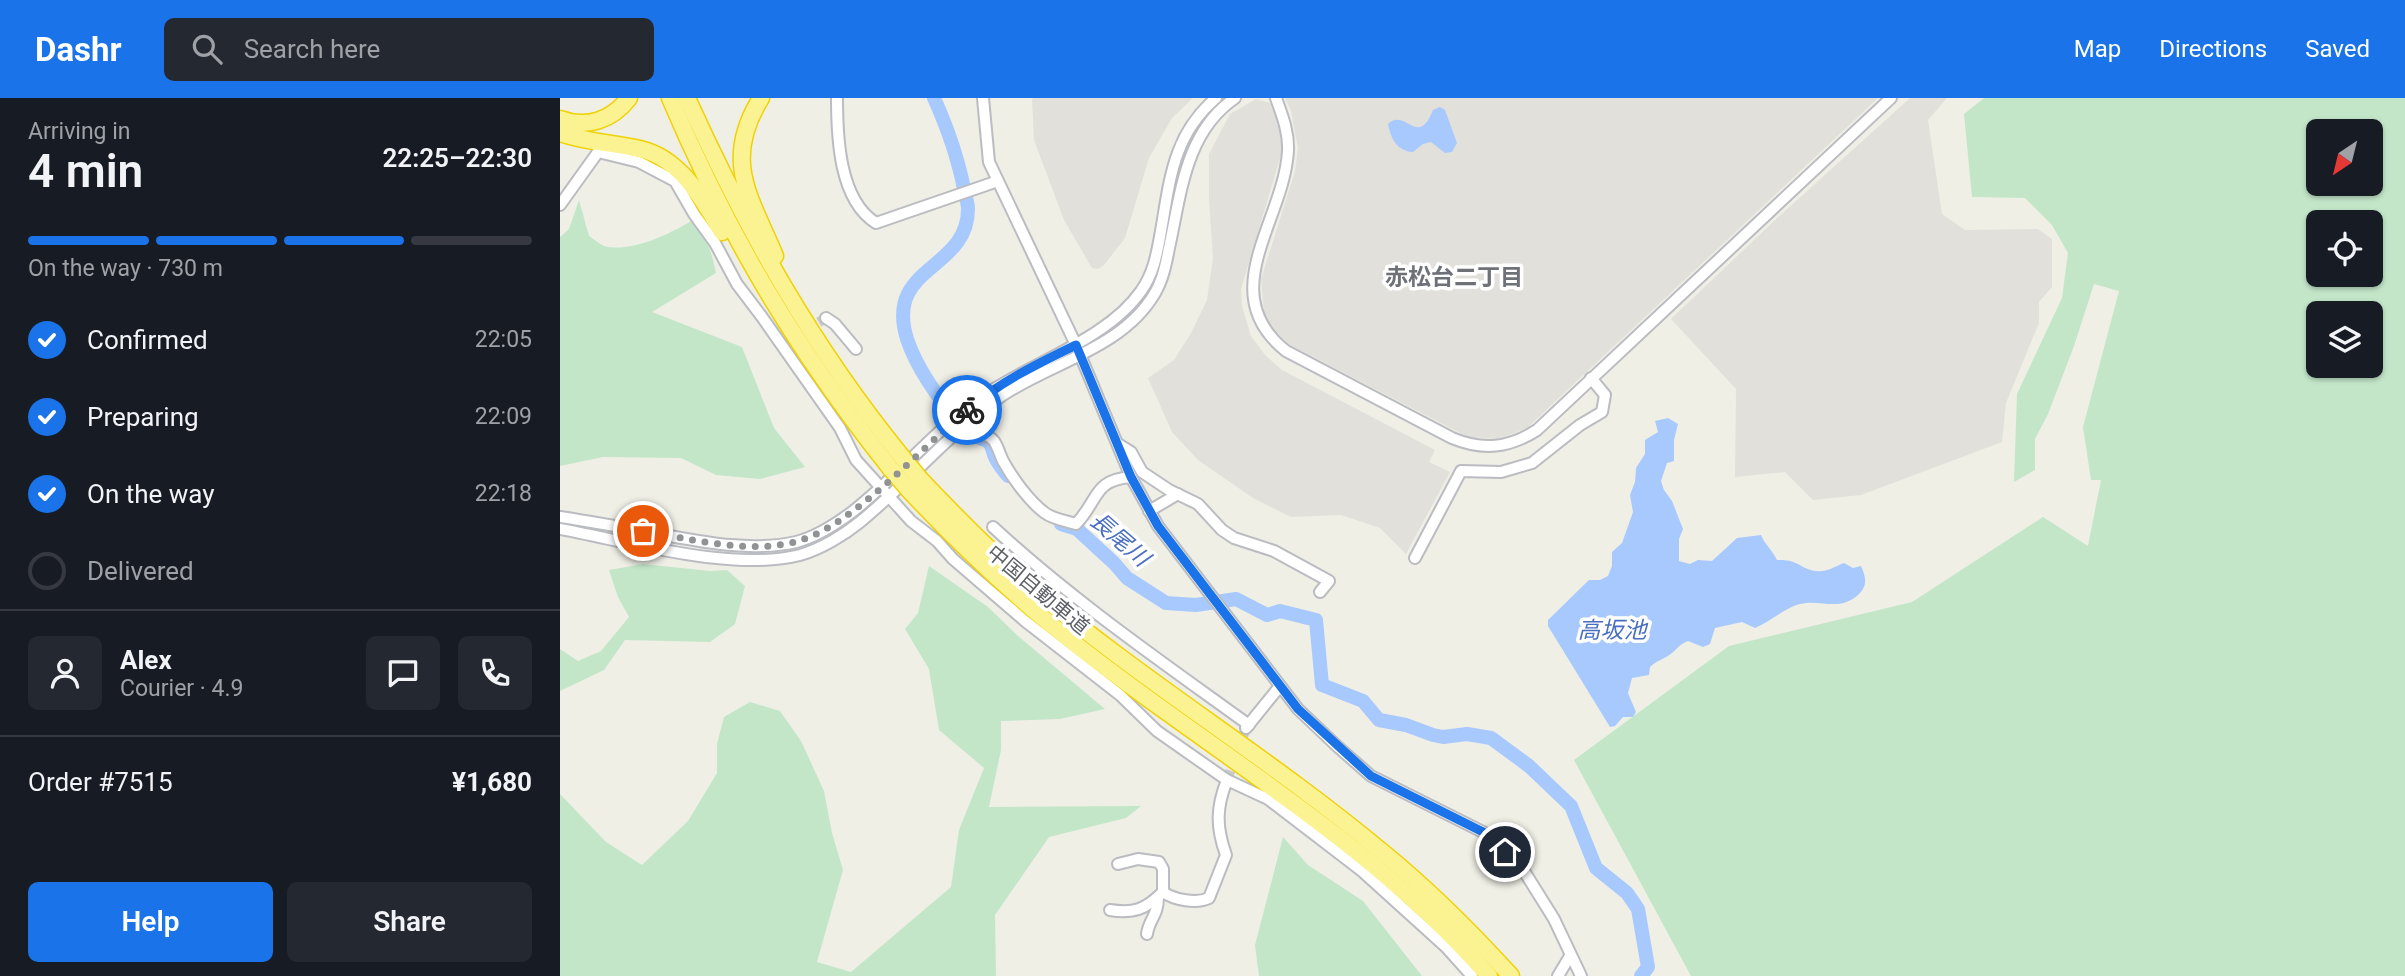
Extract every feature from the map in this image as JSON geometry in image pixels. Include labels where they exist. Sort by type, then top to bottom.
[{"type":"highway","points":[[560,109],[573,114],[595,113],[608,108],[618,98]]},
{"type":"highway","points":[[560,119],[586,124],[600,121],[614,114],[629,98]]},
{"type":"highway","name":"中国自動車道","points":[[670,98],[741,246],[771,300],[822,379],[915,484],[953,536],[1045,619],[1363,857],[1431,916],[1489,976]]},
{"type":"highway","name":"中国自動車道","points":[[687,98],[737,203],[801,318],[896,463]]},
{"type":"highway","points":[[761,98],[743,135],[741,157],[744,182],[801,318]]},
{"type":"highway","points":[[560,133],[573,138],[647,151],[663,158],[681,172],[714,218],[775,318],[822,379]]},
{"type":"highway","name":"中国自動車道","points":[[915,484],[1029,585],[1140,672],[1295,784],[1382,851],[1450,912],[1511,976]]},
{"type":"street","points":[[836,98],[837,137],[844,172],[854,197],[867,217],[876,223],[998,181]]},
{"type":"street","points":[[983,98],[989,162],[1078,350],[1131,477],[1149,511],[1177,553],[1298,709],[1371,776],[1487,834],[1524,871],[1555,919],[1581,976]]},
{"type":"street","points":[[1078,350],[1121,314],[1149,278],[1156,260],[1173,163],[1184,134],[1202,110],[1216,98]]},
{"type":"street","points":[[560,516],[709,542],[764,546],[798,541],[829,528],[880,488],[943,430],[1078,350],[1127,326],[1143,310],[1164,274],[1183,178],[1195,144],[1223,106],[1235,98]]},
{"type":"street","points":[[1276,98],[1286,128],[1286,163],[1254,271],[1252,285],[1256,313],[1262,325],[1278,344],[1298,358],[1452,438],[1480,446],[1510,444],[1537,430],[1891,98]]},
{"type":"street","points":[[560,205],[598,152],[639,162],[675,181],[715,243],[737,284],[840,428],[856,460],[911,521],[937,541],[961,566],[1025,621],[1120,695],[1157,731],[1227,780],[1268,799],[1362,871],[1446,947],[1472,976]]},
{"type":"street","points":[[826,318],[835,324],[856,349]]},
{"type":"street","points":[[1415,558],[1461,471],[1501,472],[1532,463],[1580,425],[1602,412],[1605,396],[1591,378]]},
{"type":"street","points":[[560,529],[705,557],[779,559],[804,554],[838,538],[888,497],[949,441],[964,419]]},
{"type":"street","points":[[964,419],[970,429],[994,441],[1004,463],[1029,496],[1045,513],[1053,517],[1076,524],[1087,512],[1103,485],[1118,478],[1131,477]]},
{"type":"street","points":[[1118,444],[1131,452],[1142,472],[1198,504],[1215,523],[1234,538],[1275,551],[1329,581],[1320,592]]},
{"type":"street","points":[[1149,511],[1178,494]]},
{"type":"street","points":[[993,527],[1026,557],[1125,636],[1247,727],[1280,686]]},
{"type":"street","points":[[1110,910],[1140,911],[1160,895],[1194,901],[1209,898],[1226,855],[1218,831],[1221,795],[1227,780]]},
{"type":"street","points":[[1118,864],[1138,859],[1159,862],[1163,869],[1158,909],[1147,934]]},
{"type":"street","points":[[1558,976],[1570,956]]},
{"type":"shaded area","points":[[1034,98],[1193,98],[1172,118],[1149,158],[1125,238],[1098,269],[1092,268],[1064,220],[1034,140]]},
{"type":"shaded area","points":[[1285,98],[1878,98],[1527,428],[1498,439],[1468,437],[1290,345],[1274,330],[1264,314],[1261,279],[1295,171],[1298,148],[1291,111]]},
{"type":"shaded area","points":[[1910,98],[1947,98],[1928,120],[1942,214],[1965,230],[2038,229],[2052,239],[2052,287],[2039,302],[2039,323],[2006,403],[2002,442],[1861,495],[1813,500],[1785,472],[1735,477],[1736,389],[1671,319]]},
{"type":"shaded area","points":[[1256,99],[1270,103],[1278,121],[1283,148],[1241,289],[1242,306],[1251,336],[1265,355],[1282,370],[1435,450],[1429,462],[1450,472],[1406,554],[1380,528],[1341,515],[1291,517],[1253,498],[1198,460],[1172,432],[1148,378],[1174,360],[1207,300],[1213,258],[1209,154],[1230,114]]},
{"type":"green space","points":[[1984,98],[2405,98],[2405,976],[1691,976],[1574,760],[1729,646],[1912,602],[2043,517],[2088,546],[2101,480],[2091,480],[2083,427],[2119,291],[2094,284],[2074,346],[2048,414],[2035,439],[2035,470],[2014,482],[2017,394],[2062,298],[2068,253],[2052,225],[2025,198],[1972,197],[1964,114]]},
{"type":"green space","points":[[579,200],[589,236],[608,247],[641,244],[693,220],[708,245],[716,273],[652,312],[742,347],[774,428],[805,467],[760,479],[716,475],[681,458],[603,457],[560,466],[560,237],[569,229]]},
{"type":"green space","points":[[643,564],[710,571],[727,570],[745,586],[735,624],[710,642],[625,640],[604,670],[560,691],[560,649],[578,661],[601,651],[629,617],[618,597],[609,570]]},
{"type":"green space","points":[[929,566],[988,607],[1018,636],[1105,709],[1060,719],[1001,721],[1001,750],[989,807],[1141,806],[1126,818],[1049,837],[995,915],[996,976],[560,976],[560,794],[606,842],[642,865],[688,821],[717,773],[717,744],[724,717],[750,702],[780,711],[801,741],[824,791],[843,870],[817,962],[851,972],[951,887],[959,830],[984,768],[939,730],[929,669],[905,629],[918,613]]},
{"type":"green space","points":[[1283,837],[1308,865],[1363,901],[1422,976],[1259,976],[1255,945]]},
{"type":"water","points":[[1440,107],[1445,110],[1457,143],[1452,152],[1445,153],[1431,142],[1423,144],[1413,152],[1396,143],[1388,124],[1400,120],[1417,127],[1422,126],[1433,110]]},
{"type":"water","name":"高坂池","points":[[1668,418],[1678,424],[1674,440],[1674,461],[1667,463],[1661,481],[1683,529],[1679,539],[1679,561],[1690,564],[1698,560],[1712,561],[1737,538],[1761,535],[1777,560],[1790,561],[1819,571],[1844,563],[1853,568],[1861,566],[1865,585],[1858,595],[1844,603],[1800,604],[1755,628],[1742,622],[1715,628],[1710,644],[1703,647],[1688,641],[1683,643],[1650,667],[1649,675],[1632,678],[1628,693],[1636,712],[1633,717],[1623,717],[1615,726],[1610,727],[1548,626],[1548,620],[1589,580],[1600,580],[1608,576],[1612,566],[1612,552],[1622,543],[1633,512],[1630,495],[1636,468],[1645,454],[1645,440],[1658,432],[1655,421]]},
{"type":"waterway","name":"長尾川","points":[[934,98],[948,131],[962,177],[968,209],[964,229],[955,245],[916,282],[907,296],[903,315],[907,339],[918,364],[941,400],[967,432],[990,444],[1008,476]]},
{"type":"waterway","name":"長尾川","points":[[1061,524],[1077,529],[1127,578],[1166,603],[1196,605],[1236,599],[1267,615],[1280,611],[1316,620],[1322,685],[1363,701],[1379,720],[1443,737],[1467,734],[1491,738],[1529,766],[1571,806],[1596,868],[1627,893],[1638,909],[1648,967],[1641,976]]},
{"type":"tunnel","points":[[780,345],[826,318]]},
{"type":"tunnel","points":[[1227,780],[1246,728]]},
{"type":"way so far","points":[[643,531],[709,542],[764,546],[798,541],[829,528],[851,512],[967,410]]},
{"type":"district","name":"赤松台二丁目","points":[[1454,277]]},
{"type":"route","points":[[967,410],[982,397],[1022,372],[1076,345],[1131,477],[1158,526],[1298,709],[1371,776],[1487,834],[1505,852]]}]
